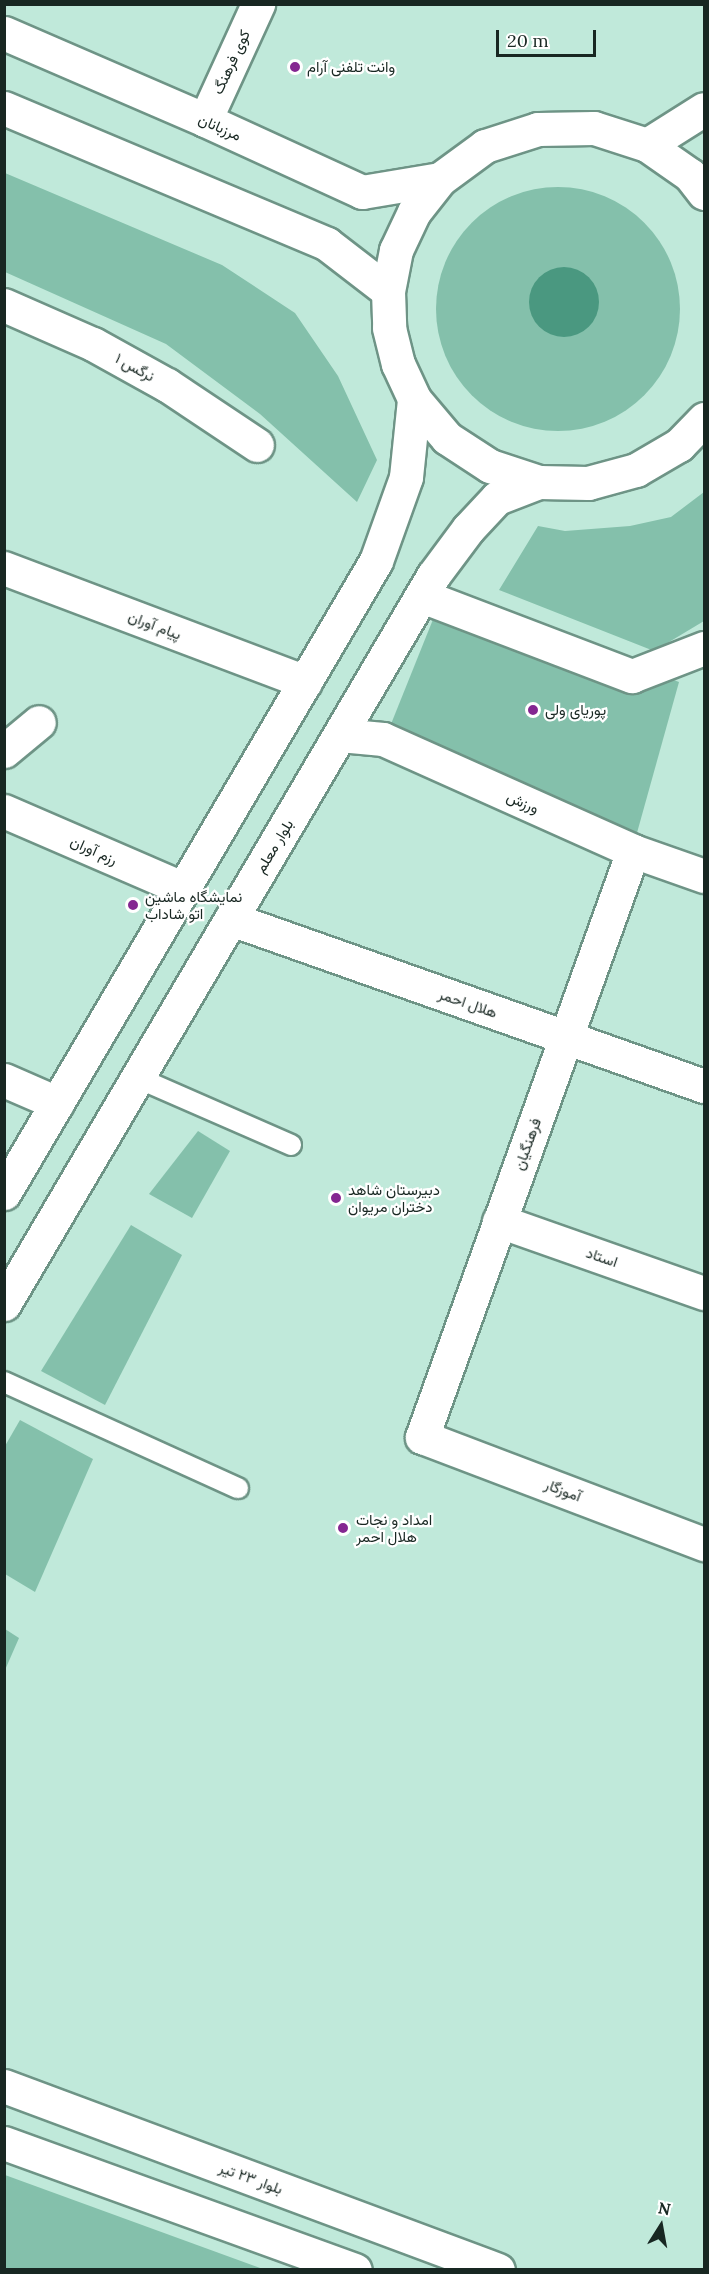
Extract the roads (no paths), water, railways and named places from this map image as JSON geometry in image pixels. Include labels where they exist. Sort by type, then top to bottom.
[{"type":"main road","name":"کوی فرهنگ","points":[[205,120],[258,4]]},
{"type":"main road","name":"مرزبانان","points":[[4,33],[205,120],[362,192],[440,179]]},
{"type":"main road","points":[[4,108],[327,244],[388,291]]},
{"type":"main road","points":[[647,145],[705,109]]},
{"type":"main road","points":[[705,193],[690,174],[647,145],[594,128],[538,129],[485,146],[440,179],[414,212],[400,240],[388,291],[389,328],[398,364],[414,399],[447,438],[490,466],[538,482],[588,483],[636,470],[679,445],[705,418]]},
{"type":"main road","name":"نرگس ۱","points":[[4,305],[102,349],[167,385],[256,446]]},
{"type":"main road","points":[[4,1193],[376,561],[406,477],[414,399]]},
{"type":"main road","name":"بلوار معلم","points":[[4,1304],[422,596],[468,529],[497,498],[538,482]]},
{"type":"main road","name":"پیام آوران","points":[[4,568],[305,682]]},
{"type":"main road","points":[[422,596],[632,676],[705,648]]},
{"type":"main road","points":[[4,751],[39,722]]},
{"type":"main road","name":"ورزش","points":[[340,735],[383,739],[633,851],[705,876]]},
{"type":"main road","name":"رزم آوران","points":[[4,811],[184,889]]},
{"type":"main road","name":"فرهنگیان","points":[[422,1437],[564,1037],[633,851]]},
{"type":"main road","name":"هلال احمر","points":[[231,919],[705,1086]]},
{"type":"main road","points":[[4,1080],[57,1103]]},
{"type":"main road","name":"استاد","points":[[499,1221],[705,1293]]},
{"type":"main road","name":"آموزگار","points":[[422,1437],[705,1544]]},
{"type":"main road","name":"بلوار ۲۳ تیر","points":[[4,2086],[498,2270]]},
{"type":"main road","points":[[4,2143],[355,2270]]},
{"type":"lane","points":[[138,1078],[291,1145]]},
{"type":"lane","points":[[4,1382],[238,1488]]},
{"type":"place","name":"وانت تلفنی آرام","points":[[295,67]]},
{"type":"place","name":"پوریای ولی","points":[[533,710]]},
{"type":"place","name":"نمایشگاه ماشین اتو شاداب","points":[[133,905]]},
{"type":"place","name":"دبیرستان شاهد دختران مریوان","points":[[336,1198]]},
{"type":"place","name":"امداد و نجات هلال احمر","points":[[343,1528]]}]
